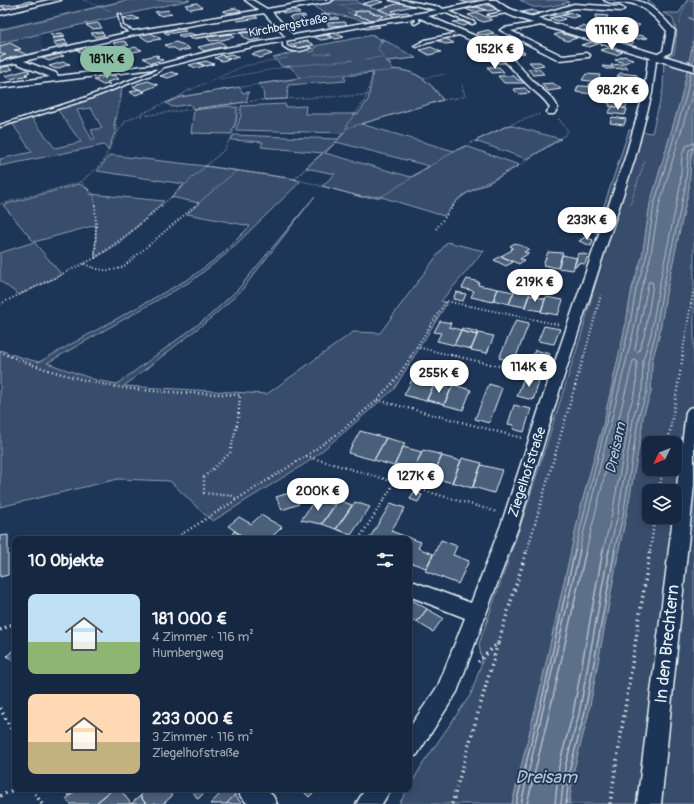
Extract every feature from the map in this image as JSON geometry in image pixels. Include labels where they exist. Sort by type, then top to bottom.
[{"type":"street","points":[[0,13],[58,0]]},
{"type":"street","points":[[248,0],[265,10],[288,35],[292,37]]},
{"type":"street","points":[[0,64],[134,33],[330,0]]},
{"type":"street","points":[[394,0],[446,11]]},
{"type":"street","points":[[607,0],[632,2],[643,7],[660,19],[671,31],[667,52],[654,57]]},
{"type":"street","points":[[490,1],[511,11],[544,23],[694,68]]},
{"type":"street","name":"Kirchbergstraße","points":[[0,86],[161,66],[214,52],[292,37],[384,21],[417,19],[490,1]]},
{"type":"street","points":[[530,18],[574,6],[622,9]]},
{"type":"street","points":[[417,19],[462,33],[494,47],[503,54],[533,86],[551,101],[554,108],[551,112]]},
{"type":"street","points":[[544,23],[504,30],[562,58]]},
{"type":"street","points":[[100,40],[110,46]]},
{"type":"street","points":[[548,60],[586,55]]},
{"type":"street","name":"Ziegelhofstraße","points":[[412,743],[446,692],[512,517],[556,379],[630,158],[648,93],[651,64],[654,57]]},
{"type":"street","points":[[16,60],[53,75],[55,79]]},
{"type":"street","name":"In den Brechtern","points":[[649,804],[694,412]]},
{"type":"street","points":[[412,589],[475,613]]},
{"type":"street","points":[[252,792],[265,804]]},
{"type":"street","points":[[368,804],[377,792]]},
{"type":"lane","points":[[446,11],[472,23]]},
{"type":"lane","points":[[490,15],[511,11]]},
{"type":"lane","points":[[119,15],[122,26],[134,33]]},
{"type":"lane","points":[[192,38],[226,32],[281,27]]},
{"type":"lane","points":[[416,46],[430,40],[462,33]]},
{"type":"lane","points":[[284,39],[285,46],[289,49],[296,51],[308,48]]},
{"type":"lane","points":[[0,126],[122,87],[156,72],[161,66]]},
{"type":"lane","points":[[591,86],[648,93]]},
{"type":"path","points":[[84,0],[99,6]]},
{"type":"path","points":[[0,29],[126,0]]},
{"type":"path","points":[[360,3],[364,2],[362,0]]},
{"type":"path","points":[[680,24],[688,0]]},
{"type":"path","points":[[340,5],[360,3],[391,15],[381,19],[384,21]]},
{"type":"path","points":[[364,9],[372,7]]},
{"type":"path","points":[[372,34],[382,40],[378,49],[382,57],[391,65],[392,69]]},
{"type":"path","points":[[308,56],[332,53]]},
{"type":"path","points":[[0,204],[81,182],[103,162],[118,131],[126,122],[178,97],[196,86],[244,66],[294,57]]},
{"type":"path","points":[[366,59],[382,57]]},
{"type":"path","points":[[386,61],[416,58]]},
{"type":"path","points":[[214,79],[290,66],[354,60]]},
{"type":"path","points":[[178,97],[303,77],[374,72],[392,69],[409,71],[424,79],[432,86],[443,100]]},
{"type":"path","points":[[295,179],[313,161],[336,142],[347,128],[347,124],[367,95],[371,75],[374,72]]},
{"type":"path","points":[[424,79],[445,74]]},
{"type":"path","points":[[347,128],[443,100],[463,97],[465,95],[462,85]]},
{"type":"path","points":[[118,131],[116,124],[122,87]]},
{"type":"path","points":[[138,117],[261,100],[367,95]]},
{"type":"path","points":[[0,304],[95,258],[118,244],[137,228],[224,150],[234,135],[239,110],[238,107],[233,105]]},
{"type":"path","points":[[205,166],[295,179],[362,197],[381,197],[454,151],[513,124],[551,112],[566,127],[568,131],[566,135],[501,176],[458,199],[436,229]]},
{"type":"path","points":[[628,210],[641,174],[646,154]]},
{"type":"path","points":[[84,264],[105,272],[123,267],[237,171]]},
{"type":"path","points":[[81,182],[94,195],[96,225],[95,258]]},
{"type":"path","points":[[669,436],[694,287]]},
{"type":"path","points":[[452,804],[498,643],[536,523],[602,290]]},
{"type":"path","points":[[179,536],[306,456],[340,432],[377,400],[397,378],[446,301],[574,328]]},
{"type":"path","points":[[416,346],[575,384]]},
{"type":"path","points":[[0,352],[22,361],[101,384],[126,388],[240,395],[238,420],[230,453],[204,477],[204,493],[232,496],[237,499]]},
{"type":"path","points":[[377,400],[558,447]]},
{"type":"path","points":[[306,456],[536,523]]},
{"type":"path","points":[[361,536],[395,482]]},
{"type":"path","points":[[610,804],[654,524]]},
{"type":"path","points":[[0,630],[12,624]]},
{"type":"path","points":[[475,665],[498,643]]},
{"type":"path","points":[[0,708],[12,730]]},
{"type":"path","points":[[0,796],[12,790]]},
{"type":"path","points":[[34,792],[42,804]]},
{"type":"shaded area","points":[[128,0],[190,0],[0,43],[0,30]]},
{"type":"shaded area","points":[[337,0],[357,0],[360,4],[379,9],[378,10],[389,15],[385,16],[369,12],[370,11],[354,12],[356,14],[354,15],[373,19],[365,21],[324,13],[310,4]]},
{"type":"shaded area","points":[[520,0],[565,0],[569,2],[552,6],[534,7]]},
{"type":"shaded area","points":[[687,0],[694,0],[694,38],[682,95],[650,204],[642,257],[632,288],[626,323],[603,425],[581,506],[540,690],[512,804],[399,804],[406,792],[412,792],[412,782],[424,762],[471,694],[482,662],[479,644],[522,521],[580,339],[609,236],[595,233],[629,130],[652,133],[663,89],[664,57],[674,54],[677,32],[672,17],[663,13],[679,13]]},
{"type":"shaded area","points":[[37,34],[41,36],[42,48],[46,51],[0,62],[0,43]]},
{"type":"shaded area","points":[[373,35],[381,40],[380,41],[383,41],[381,38],[416,58],[387,61],[391,65],[392,69],[409,72],[422,78],[433,87],[443,100],[361,124],[454,151],[466,146],[519,165],[492,181],[465,194],[458,199],[444,216],[381,197],[362,197],[322,186],[335,174],[306,168],[323,153],[261,147],[263,142],[231,140],[234,135],[338,139],[343,133],[236,130],[241,115],[241,106],[285,104],[286,107],[306,106],[305,114],[358,114],[368,100],[373,73],[344,76],[346,81],[288,85],[287,99],[264,100],[263,90],[258,84],[301,78],[289,66],[283,67],[273,58],[306,49],[309,52],[315,51],[312,48],[316,48],[315,46]],"holes":[[[336,142],[429,166],[411,177],[325,153]]]},
{"type":"shaded area","points":[[239,87],[243,93],[249,92],[246,102],[193,109],[190,104],[172,107],[166,103],[181,97]]},
{"type":"shaded area","points":[[118,88],[122,89],[114,125],[115,132],[108,150],[104,145],[0,166],[0,159],[32,152],[12,123],[31,117],[55,148],[81,142],[57,109]],"holes":[[[91,108],[102,128],[91,130],[95,139],[92,140],[77,110]]]},
{"type":"shaded area","points":[[229,106],[237,108],[236,121],[231,134],[191,133],[194,110]]},
{"type":"shaded area","points":[[509,125],[561,139],[527,159],[475,141]]},
{"type":"shaded area","points":[[694,143],[694,804],[569,804],[574,769],[588,716],[626,517],[643,416],[651,392],[652,361],[659,336],[666,294],[689,188],[691,157]]},
{"type":"shaded area","points":[[110,155],[205,166],[295,179],[300,182],[225,255],[193,280],[47,363],[96,380],[117,384],[208,317],[238,289],[315,196],[241,291],[210,319],[124,386],[267,394],[353,332],[380,333],[447,242],[484,251],[441,301],[447,303],[394,389],[311,460],[213,521],[170,481],[118,479],[0,507],[0,350],[39,362],[190,278],[222,254],[250,226],[187,214],[199,203],[171,197],[184,184],[97,171]]},
{"type":"shaded area","points":[[79,184],[88,189],[90,194],[164,201],[118,244],[95,258],[96,225],[34,242],[3,205]]},
{"type":"shaded area","points":[[34,242],[62,275],[19,295],[0,281],[0,253]]},
{"type":"water","name":"Dreisam","points":[[694,38],[694,143],[691,157],[689,188],[666,294],[659,336],[652,361],[651,392],[643,416],[626,517],[588,716],[574,769],[569,804],[512,804],[540,690],[581,506],[603,425],[626,323],[632,288],[642,257],[650,204],[682,95]]},
{"type":"building","points":[[376,0],[383,2],[369,6],[362,4]]},
{"type":"building","points":[[459,0],[477,0],[480,1],[470,4]]},
{"type":"building","points":[[30,1],[36,3],[22,6],[17,4]]},
{"type":"building","points":[[197,3],[202,7],[190,9],[185,5]]},
{"type":"building","points":[[400,3],[417,6],[392,11],[396,13],[390,14],[379,9]]},
{"type":"building","points":[[17,4],[22,6],[7,9],[0,6]]},
{"type":"building","points":[[485,4],[498,9],[488,11],[475,6]]},
{"type":"building","points":[[477,7],[486,10],[473,12],[466,9]]},
{"type":"building","points":[[236,8],[241,11],[228,13],[223,11]]},
{"type":"building","points":[[292,9],[300,13],[284,13],[280,11]]},
{"type":"building","points":[[168,10],[172,14],[161,16],[155,12]]},
{"type":"building","points":[[367,10],[371,11],[369,12],[384,16],[373,20],[353,15],[356,14],[355,12]]},
{"type":"building","points":[[532,10],[540,13],[530,15],[522,12]]},
{"type":"building","points":[[560,10],[571,13],[556,17],[547,13]]},
{"type":"building","points":[[407,12],[414,15],[397,18],[390,14]]},
{"type":"building","points":[[478,13],[492,20],[483,22],[468,15]]},
{"type":"building","points":[[571,13],[580,16],[572,18],[562,15]]},
{"type":"building","points":[[330,14],[332,18],[337,17],[339,19],[323,20],[320,15]]},
{"type":"building","points":[[253,15],[258,18],[238,21],[235,18]]},
{"type":"building","points":[[304,15],[306,17],[301,17],[305,21],[294,22],[289,17]]},
{"type":"building","points":[[596,15],[608,16],[606,20],[595,19]]},
{"type":"building","points":[[133,16],[139,19],[129,21],[123,18]]},
{"type":"building","points":[[558,16],[565,19],[558,21],[550,18]]},
{"type":"building","points":[[461,21],[470,24],[463,26],[453,22]]},
{"type":"building","points":[[345,22],[347,25],[329,26],[327,23]]},
{"type":"building","points":[[625,22],[640,25],[636,28],[620,25]]},
{"type":"building","points":[[98,23],[102,28],[92,29],[86,25]]},
{"type":"building","points":[[376,25],[380,27],[366,29],[362,27]]},
{"type":"building","points":[[583,26],[591,29],[583,31],[575,29]]},
{"type":"building","points":[[611,28],[623,31],[617,34],[604,30]]},
{"type":"building","points":[[184,29],[186,31],[167,34],[164,32]]},
{"type":"building","points":[[488,30],[494,33],[481,35],[476,33]]},
{"type":"building","points":[[102,32],[105,35],[95,37],[91,33]]},
{"type":"building","points":[[252,32],[260,39],[248,41],[248,39],[243,37],[240,33]]},
{"type":"building","points":[[62,33],[65,36],[54,38],[50,34]]},
{"type":"building","points":[[151,33],[161,39],[148,41],[139,35]]},
{"type":"building","points":[[190,33],[195,35],[182,38],[178,35]]},
{"type":"building","points":[[334,33],[344,37],[336,39],[327,35]]},
{"type":"building","points":[[560,33],[577,38],[567,41],[554,35]]},
{"type":"building","points":[[231,34],[234,37],[222,40],[210,41],[207,37]]},
{"type":"building","points":[[608,34],[619,37],[613,39],[601,36]]},
{"type":"building","points":[[326,35],[332,38],[321,40],[314,37]]},
{"type":"building","points":[[496,35],[500,37],[483,40],[479,38]]},
{"type":"building","points":[[639,35],[643,36],[648,38],[631,38]]},
{"type":"building","points":[[63,37],[66,40],[55,42],[52,38]]},
{"type":"building","points":[[445,38],[454,43],[445,44],[436,40]]},
{"type":"building","points":[[624,38],[630,40],[627,41],[634,42],[630,45],[616,41]]},
{"type":"building","points":[[65,40],[68,44],[56,46],[53,42]]},
{"type":"building","points":[[502,40],[512,45],[502,47],[492,42]]},
{"type":"building","points":[[124,41],[129,45],[119,47],[113,43]]},
{"type":"building","points":[[307,41],[314,45],[298,48],[290,44]]},
{"type":"building","points":[[176,42],[190,49],[179,51],[165,45]]},
{"type":"building","points":[[221,42],[226,46],[204,51],[198,47]]},
{"type":"building","points":[[592,42],[598,44],[589,47],[581,45]]},
{"type":"building","points":[[10,43],[21,49],[14,50],[27,55],[16,56],[0,61],[0,56],[6,55],[0,53],[0,46]]},
{"type":"building","points":[[86,46],[97,51],[84,54],[77,50],[83,49],[80,48]]},
{"type":"building","points":[[135,47],[142,50],[130,53],[124,51]]},
{"type":"building","points":[[431,47],[441,52],[429,55],[420,50]]},
{"type":"building","points":[[608,48],[623,52],[616,55],[600,50]]},
{"type":"building","points":[[519,49],[525,53],[513,54],[507,50]]},
{"type":"building","points":[[264,51],[272,54],[260,58],[252,54]]},
{"type":"building","points":[[106,53],[113,56],[99,60],[92,57]]},
{"type":"building","points":[[483,53],[484,55],[500,53],[503,56],[480,58],[476,54]]},
{"type":"building","points":[[60,54],[64,56],[49,61],[42,58]]},
{"type":"building","points":[[232,54],[239,57],[232,59],[223,56]]},
{"type":"building","points":[[157,55],[159,56],[156,57],[163,60],[151,63],[143,58]]},
{"type":"building","points":[[222,55],[230,59],[222,61],[215,58]]},
{"type":"building","points":[[624,56],[633,59],[625,63],[615,60]]},
{"type":"building","points":[[123,58],[134,63],[120,67],[111,60]]},
{"type":"building","points":[[491,59],[504,59],[507,63],[495,63]]},
{"type":"building","points":[[206,61],[214,64],[206,66],[198,63]]},
{"type":"building","points":[[63,62],[70,64],[56,69],[49,66]]},
{"type":"building","points":[[529,62],[540,62],[544,65],[534,67]]},
{"type":"building","points":[[198,63],[204,66],[196,68],[189,65]]},
{"type":"building","points":[[623,64],[628,68],[606,69],[602,66],[613,67],[611,65]]},
{"type":"building","points":[[8,66],[13,69],[0,73],[0,68]]},
{"type":"building","points":[[487,67],[499,67],[504,72],[492,73]]},
{"type":"building","points":[[528,69],[539,69],[544,74],[533,75]]},
{"type":"building","points":[[27,70],[30,72],[25,74],[28,75],[11,79],[5,76]]},
{"type":"building","points":[[171,72],[179,74],[168,78],[160,76]]},
{"type":"building","points":[[620,73],[637,75],[635,79],[617,76]]},
{"type":"building","points":[[586,74],[600,75],[597,82],[582,80]]},
{"type":"building","points":[[113,75],[119,79],[107,82],[110,84],[103,85],[94,80]]},
{"type":"building","points":[[498,76],[514,76],[518,80],[522,80],[524,83],[504,83]]},
{"type":"building","points":[[618,76],[631,78],[630,82],[616,80]]},
{"type":"building","points":[[616,80],[633,82],[634,84],[633,86],[615,84]]},
{"type":"building","points":[[148,81],[158,85],[143,91],[133,87],[137,84]]},
{"type":"building","points":[[553,83],[561,89],[548,91],[541,84]]},
{"type":"building","points":[[578,86],[595,88],[592,94],[576,92]]},
{"type":"building","points":[[525,88],[530,93],[519,94],[513,89]]},
{"type":"building","points":[[139,89],[145,92],[135,95],[130,92]]},
{"type":"building","points":[[609,91],[627,94],[625,98],[605,96]]},
{"type":"building","points":[[608,100],[629,102],[625,108],[609,106],[610,104],[607,103]]},
{"type":"building","points":[[613,106],[627,109],[625,115],[608,113]]},
{"type":"building","points":[[612,117],[626,119],[624,125],[610,123]]},
{"type":"building","points":[[585,237],[593,240],[591,246],[579,241]]},
{"type":"building","points":[[515,243],[529,249],[524,252],[529,253],[520,259],[524,260],[519,264],[501,256],[512,250],[511,249],[513,248],[510,246]]},
{"type":"building","points":[[548,252],[563,253],[558,268],[543,265]]},
{"type":"building","points":[[578,253],[588,255],[585,264],[578,263],[577,266],[574,266]]},
{"type":"building","points":[[562,255],[577,258],[573,270],[558,268]]},
{"type":"building","points":[[501,256],[513,262],[506,266],[494,260]]},
{"type":"building","points":[[467,279],[479,282],[478,285],[498,289],[493,302],[471,297],[474,291],[462,288]]},
{"type":"building","points":[[498,289],[514,292],[509,304],[493,300]]},
{"type":"building","points":[[515,289],[530,293],[525,307],[509,304]]},
{"type":"building","points":[[456,292],[466,294],[463,301],[453,299]]},
{"type":"building","points":[[529,295],[545,299],[541,311],[524,308]]},
{"type":"building","points":[[546,297],[563,300],[558,315],[541,312]]},
{"type":"building","points":[[516,320],[529,323],[514,362],[499,358]]},
{"type":"building","points":[[440,321],[451,323],[449,327],[461,330],[454,345],[437,341],[441,333],[434,332]]},
{"type":"building","points":[[544,326],[560,329],[554,344],[538,341]]},
{"type":"building","points":[[462,328],[478,332],[477,335],[461,331]]},
{"type":"building","points":[[461,331],[477,335],[471,349],[454,345]]},
{"type":"building","points":[[478,333],[494,336],[487,353],[471,350]]},
{"type":"building","points":[[535,350],[550,354],[546,366],[530,363]]},
{"type":"building","points":[[525,375],[540,379],[533,400],[517,396]]},
{"type":"building","points":[[413,378],[435,383],[426,401],[404,395]]},
{"type":"building","points":[[434,384],[451,389],[444,404],[427,400]]},
{"type":"building","points":[[489,384],[502,388],[489,423],[475,419]]},
{"type":"building","points":[[453,385],[471,390],[463,410],[444,405]]},
{"type":"building","points":[[514,405],[531,409],[524,432],[513,429],[514,425],[508,424]]},
{"type":"building","points":[[360,431],[386,438],[374,460],[348,453]]},
{"type":"building","points":[[386,438],[405,443],[394,466],[374,460]]},
{"type":"building","points":[[403,447],[422,452],[414,469],[395,464]]},
{"type":"building","points":[[423,450],[442,455],[433,476],[413,470]]},
{"type":"building","points":[[442,456],[461,461],[452,483],[432,477]]},
{"type":"building","points":[[462,458],[482,463],[472,488],[452,482]]},
{"type":"building","points":[[481,465],[502,470],[494,493],[473,487]]},
{"type":"building","points":[[292,492],[299,504],[282,510],[276,497]]},
{"type":"building","points":[[414,492],[422,495],[418,502],[410,499]]},
{"type":"building","points":[[316,498],[335,505],[322,524],[301,520]]},
{"type":"building","points":[[338,500],[352,505],[336,529],[322,524]]},
{"type":"building","points":[[355,502],[370,507],[351,535],[336,529]]},
{"type":"building","points":[[391,503],[405,508],[391,531],[404,536],[371,536]]},
{"type":"building","points":[[261,515],[282,527],[273,536],[243,536],[228,526],[239,517],[251,524]]},
{"type":"building","points":[[234,531],[242,536],[232,536]]},
{"type":"building","points":[[8,535],[8,575],[0,577],[0,536]]},
{"type":"building","points":[[412,539],[421,542],[418,548],[433,554],[426,568],[412,563]]},
{"type":"building","points":[[441,540],[457,546],[453,555],[469,561],[458,584],[425,571]]},
{"type":"building","points":[[412,600],[427,609],[417,622],[412,620]]},
{"type":"building","points":[[427,609],[443,618],[433,632],[417,622]]},
{"type":"building","points":[[12,651],[12,660],[7,656]]},
{"type":"building","points":[[66,792],[74,792],[69,796]]},
{"type":"building","points":[[74,792],[109,792],[95,804],[70,804],[66,799]]},
{"type":"building","points":[[109,792],[122,792],[131,804],[95,804]]},
{"type":"building","points":[[145,792],[169,792],[172,796],[163,804],[146,804],[140,796]]},
{"type":"building","points":[[193,792],[205,792],[198,799]]},
{"type":"building","points":[[222,792],[232,792],[235,795],[226,804],[210,804]]},
{"type":"building","points":[[304,792],[314,792],[309,797]]},
{"type":"building","points":[[235,795],[242,804],[226,804]]},
{"type":"building","points":[[140,796],[146,804],[131,804]]},
{"type":"waterway","points":[[648,0],[655,6]]},
{"type":"waterway","points":[[689,18],[694,20]]}]
